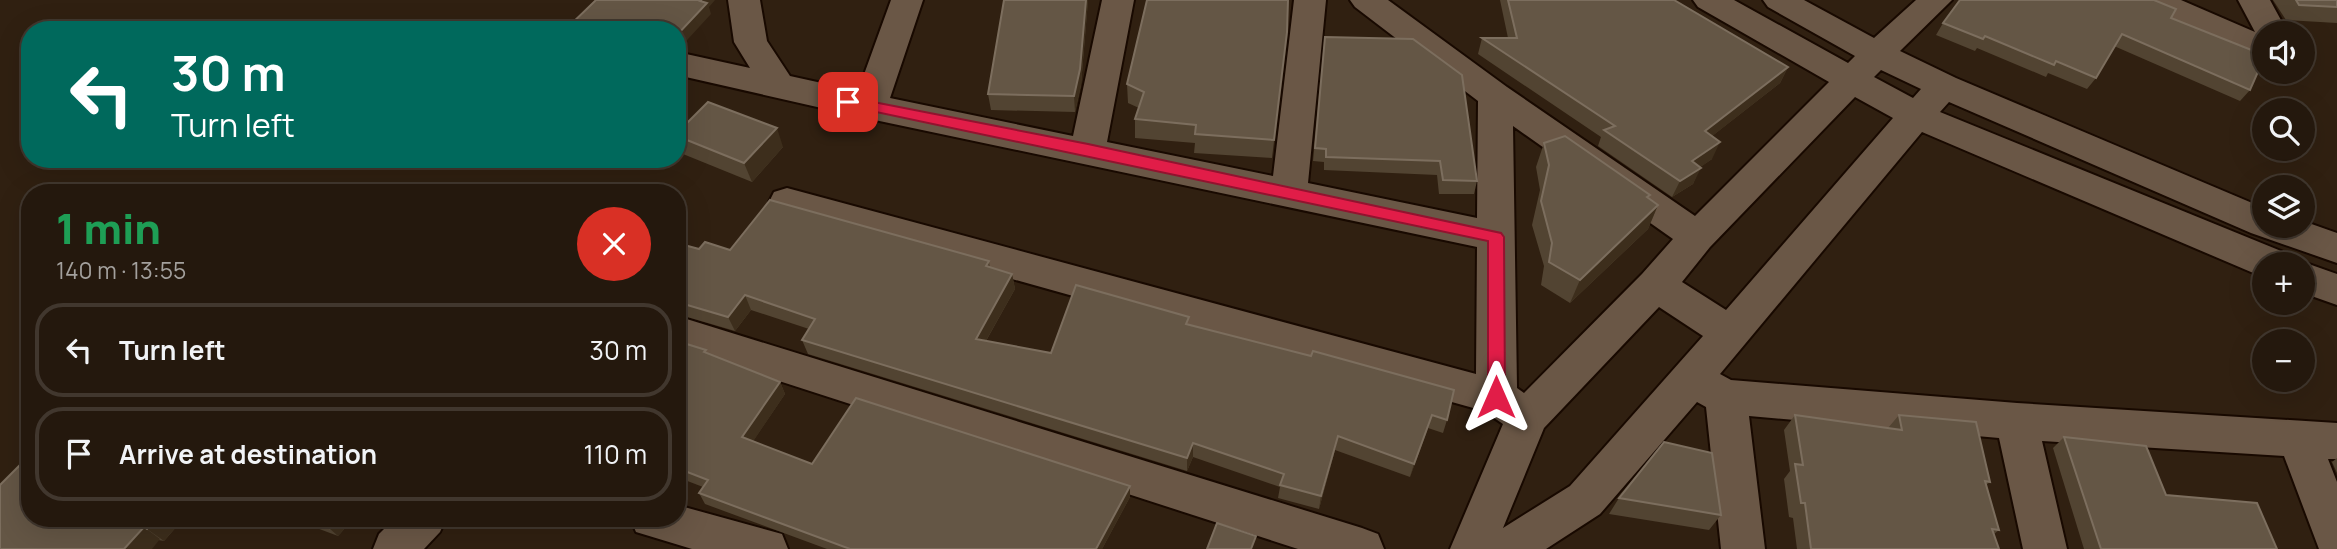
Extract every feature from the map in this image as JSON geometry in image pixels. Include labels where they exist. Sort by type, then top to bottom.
[{"type":"street","points":[[744,0],[751,42],[779,86]]},
{"type":"street","points":[[870,107],[907,0]]},
{"type":"street","points":[[1088,150],[1118,0]]},
{"type":"street","points":[[1289,193],[1310,0]]},
{"type":"street","points":[[1366,0],[1494,96],[1697,237]]},
{"type":"street","points":[[1709,0],[1865,68],[1944,86],[2252,217]]},
{"type":"street","points":[[1779,0],[1865,68],[1917,116],[2252,256]]},
{"type":"street","points":[[1512,407],[1656,285],[1697,237],[1936,0]]},
{"type":"street","points":[[2153,0],[2252,44]]},
{"type":"street","points":[[2254,0],[2265,21]]},
{"type":"street","points":[[686,65],[870,107],[1088,150],[1496,237]]},
{"type":"street","points":[[1508,549],[1585,500],[1709,388],[1730,333],[1944,86]]},
{"type":"street","points":[[1472,549],[1512,407],[1496,237],[1494,96]]},
{"type":"street","points":[[787,202],[1512,407]]},
{"type":"street","points":[[2308,238],[2337,248]]},
{"type":"street","points":[[2315,281],[2337,290]]},
{"type":"street","points":[[1656,285],[1730,333]]},
{"type":"street","points":[[686,335],[1362,549]]},
{"type":"street","points":[[1709,388],[2017,421],[2318,440],[2337,540]]},
{"type":"street","points":[[1709,388],[1742,549]]},
{"type":"street","points":[[2017,421],[2045,549]]},
{"type":"street","points":[[395,549],[416,527]]},
{"type":"street","points":[[685,527],[766,549]]},
{"type":"building","points":[[596,0],[701,0],[707,3],[686,25],[686,21],[574,21]]},
{"type":"building","points":[[1004,0],[1086,0],[1080,69],[1074,96],[988,94]]},
{"type":"building","points":[[1147,0],[1288,0],[1287,32],[1274,140],[1195,134],[1196,125],[1135,119],[1144,92],[1127,84]]},
{"type":"building","points":[[1508,0],[1674,0],[1788,67],[1705,131],[1720,142],[1692,161],[1701,168],[1680,181],[1604,130],[1615,126],[1482,38],[1517,38]]},
{"type":"building","points":[[1960,0],[2154,0],[2176,9],[2171,18],[2252,50],[2253,84],[2250,90],[2122,34],[2096,78],[2056,61],[2054,65],[1985,36],[1983,39],[1943,23]]},
{"type":"building","points":[[2296,0],[2337,0],[2337,7],[2299,5]]},
{"type":"building","points":[[1325,37],[1413,39],[1462,75],[1477,181],[1443,180],[1440,161],[1326,157],[1326,149],[1315,148]]},
{"type":"building","points":[[708,102],[777,128],[744,163],[686,140],[686,124]]},
{"type":"building","points":[[1565,136],[1650,195],[1647,197],[1658,205],[1580,280],[1549,262],[1552,243],[1541,201],[1549,165],[1544,143]]},
{"type":"building","points":[[770,200],[989,261],[986,266],[1012,274],[976,339],[1051,353],[1076,285],[1189,317],[1186,324],[1311,356],[1313,351],[1454,390],[1447,420],[1432,415],[1414,464],[1338,436],[1321,496],[1280,485],[1284,474],[1193,443],[1187,458],[802,340],[815,319],[745,295],[728,317],[686,305],[686,245],[699,249],[705,242],[730,250]]},
{"type":"building","points":[[686,344],[780,382],[742,437],[812,464],[856,398],[1130,486],[1096,549],[850,549],[699,493],[708,480],[686,471]]},
{"type":"building","points":[[1795,415],[1902,430],[1899,415],[1976,422],[1990,482],[1985,481],[1999,530],[1992,529],[1999,549],[1811,549],[1805,503],[1801,503],[1795,464],[1803,465]]},
{"type":"building","points":[[2064,437],[2146,446],[2166,495],[2257,503],[2277,549],[2101,549]]},
{"type":"building","points":[[1664,442],[1712,453],[1721,515],[1619,498]]},
{"type":"building","points":[[21,464],[21,527],[144,527],[124,549],[0,549],[0,485]]},
{"type":"building","points":[[1217,523],[1256,536],[1251,549],[1207,549]]},
{"type":"route","points":[[848,102],[1496,237],[1496,397]]}]
